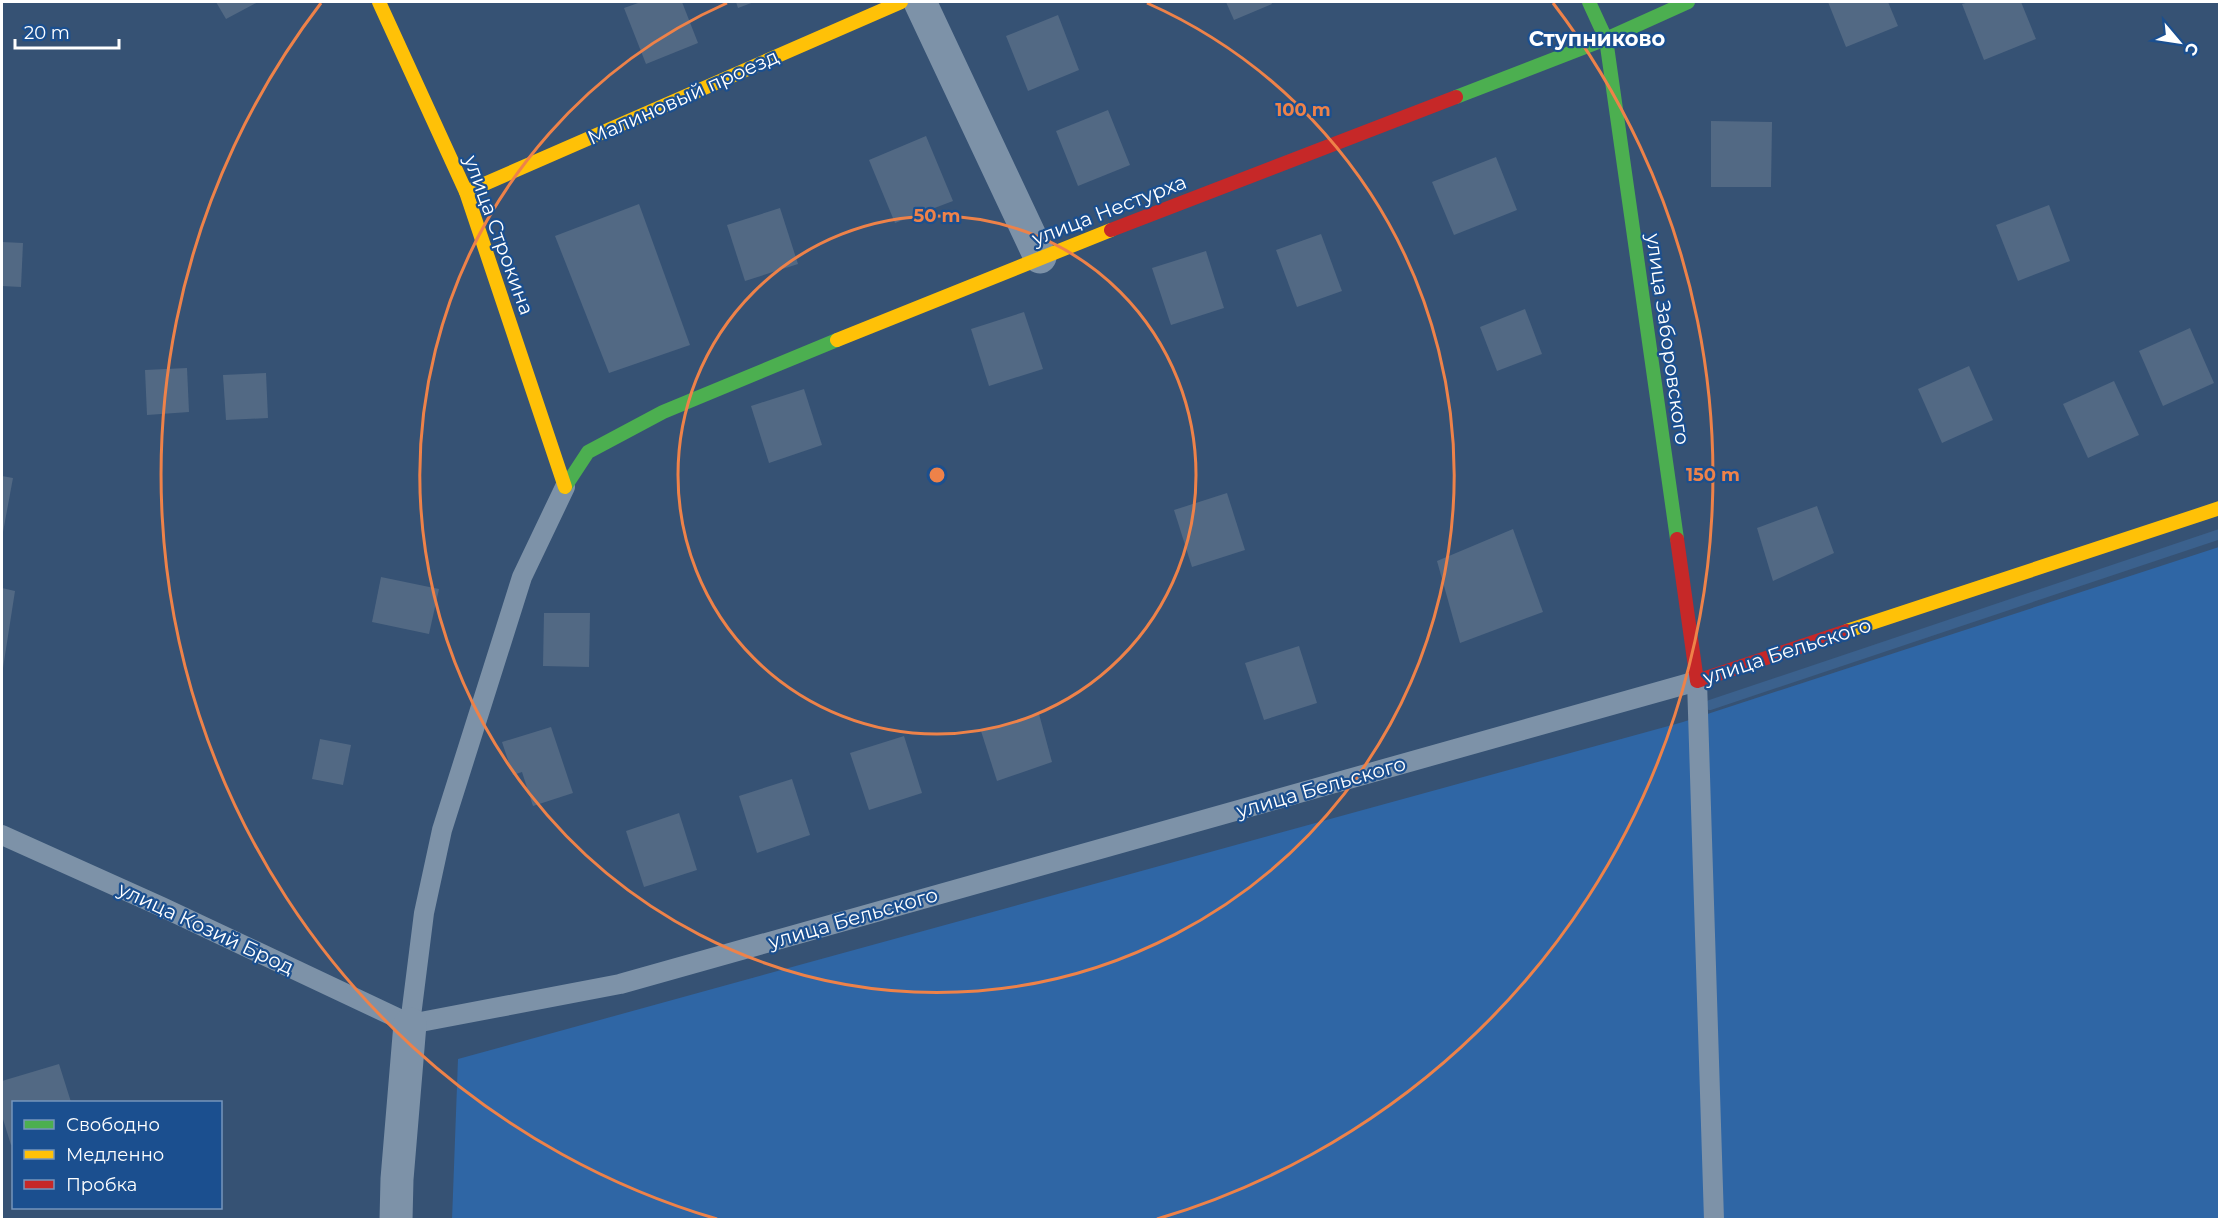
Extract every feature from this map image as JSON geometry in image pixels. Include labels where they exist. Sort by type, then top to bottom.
[{"type":"street","name":"улица Строкина","points":[[379,2],[466,192],[565,487]]},
{"type":"street","name":"Малиновый проезд","points":[[466,192],[901,2]]},
{"type":"street","points":[[920,2],[1040,257]]},
{"type":"street","name":"улица Заборовского","points":[[1589,2],[1606,39],[1697,681]]},
{"type":"street","name":"улица Нестурха","points":[[565,487],[588,452],[663,412],[1040,257],[1606,39],[1688,2]]},
{"type":"street","name":"улица Бельского","points":[[1697,681],[2220,508]]},
{"type":"street","points":[[396,1220],[397,1179],[410,1024]]},
{"type":"lane","points":[[410,1024],[424,913],[442,830],[522,577],[565,487]]},
{"type":"lane","name":"улица Бельского","points":[[410,1024],[620,984],[1697,681]]},
{"type":"lane","points":[[1697,681],[1714,1220]]},
{"type":"lane","name":"улица Козий Брод","points":[[2,835],[410,1024]]},
{"type":"shaded area","points":[[2219,547],[2219,1219],[452,1220],[458,1059],[1683,722]]},
{"type":"building","points":[[216,2],[258,2],[226,19]]},
{"type":"building","points":[[641,2],[682,2],[698,43],[646,64],[624,8]]},
{"type":"building","points":[[736,2],[754,2],[738,8]]},
{"type":"building","points":[[1226,2],[1271,2],[1272,4],[1234,20]]},
{"type":"building","points":[[1828,2],[1888,2],[1898,26],[1846,47]]},
{"type":"building","points":[[2021,2],[2036,39],[1984,60],[1962,4]]},
{"type":"building","points":[[1058,15],[1079,70],[1028,91],[1006,36]]},
{"type":"building","points":[[1108,110],[1130,165],[1078,186],[1056,131]]},
{"type":"building","points":[[1711,121],[1772,122],[1771,187],[1711,187]]},
{"type":"building","points":[[926,136],[953,201],[895,223],[869,160]]},
{"type":"building","points":[[1496,157],[1517,210],[1454,235],[1432,182]]},
{"type":"building","points":[[639,204],[690,345],[609,373],[555,236]]},
{"type":"building","points":[[2049,205],[2070,261],[2018,281],[1996,225]]},
{"type":"building","points":[[780,208],[798,264],[745,281],[727,225]]},
{"type":"building","points":[[1321,234],[1342,291],[1297,307],[1276,250]]},
{"type":"building","points":[[2,242],[23,243],[21,287],[2,286]]},
{"type":"building","points":[[1206,251],[1224,308],[1171,325],[1152,268]]},
{"type":"building","points":[[1525,309],[1542,354],[1497,371],[1480,327]]},
{"type":"building","points":[[1024,312],[1043,369],[989,386],[971,329]]},
{"type":"building","points":[[2190,328],[2214,383],[2163,406],[2139,351]]},
{"type":"building","points":[[1969,366],[1993,420],[1942,443],[1918,389]]},
{"type":"building","points":[[187,368],[189,412],[147,415],[145,370]]},
{"type":"building","points":[[266,373],[268,418],[226,420],[223,375]]},
{"type":"building","points":[[2114,381],[2139,435],[2088,458],[2063,404]]},
{"type":"building","points":[[804,389],[822,445],[769,463],[751,406]]},
{"type":"building","points":[[2,476],[13,478],[3,532],[2,532]]},
{"type":"building","points":[[1227,493],[1245,550],[1192,567],[1174,510]]},
{"type":"building","points":[[1817,506],[1834,553],[1773,581],[1757,528]]},
{"type":"building","points":[[1513,529],[1543,612],[1460,643],[1437,561]]},
{"type":"building","points":[[381,577],[439,589],[429,634],[372,622]]},
{"type":"building","points":[[2,588],[15,591],[3,668],[2,667]]},
{"type":"building","points":[[544,613],[590,613],[589,667],[543,666]]},
{"type":"building","points":[[1299,646],[1317,703],[1264,720],[1245,663]]},
{"type":"building","points":[[1039,714],[1052,762],[997,781],[981,731]]},
{"type":"building","points":[[551,727],[573,793],[533,806],[522,772],[513,775],[502,742]]},
{"type":"building","points":[[904,736],[922,793],[869,810],[850,753]]},
{"type":"building","points":[[320,739],[351,745],[343,785],[312,779]]},
{"type":"building","points":[[792,779],[810,835],[757,853],[739,796]]},
{"type":"building","points":[[679,813],[697,870],[644,887],[626,831]]},
{"type":"building","points":[[59,1064],[71,1101],[12,1101],[11,1145],[2,1116],[2,1081]]},
{"type":"waterway","points":[[1710,705],[2220,534]]},
{"type":"traffic: fast","points":[[1589,2],[1606,39],[1677,539]]},
{"type":"traffic: fast","points":[[1456,97],[1606,39],[1688,2]]},
{"type":"traffic: fast","points":[[565,487],[588,452],[663,412],[837,340]]},
{"type":"traffic: slow","points":[[379,2],[466,192],[565,487]]},
{"type":"traffic: slow","points":[[466,192],[901,2]]},
{"type":"traffic: slow","points":[[837,340],[1111,230]]},
{"type":"traffic: slow","points":[[1847,631],[2220,508]]},
{"type":"traffic: jam","points":[[1111,230],[1456,97]]},
{"type":"traffic: jam","points":[[1677,539],[1697,681],[1847,631]]},
{"type":"district","name":"Ступниково","points":[[1597,38]]}]
